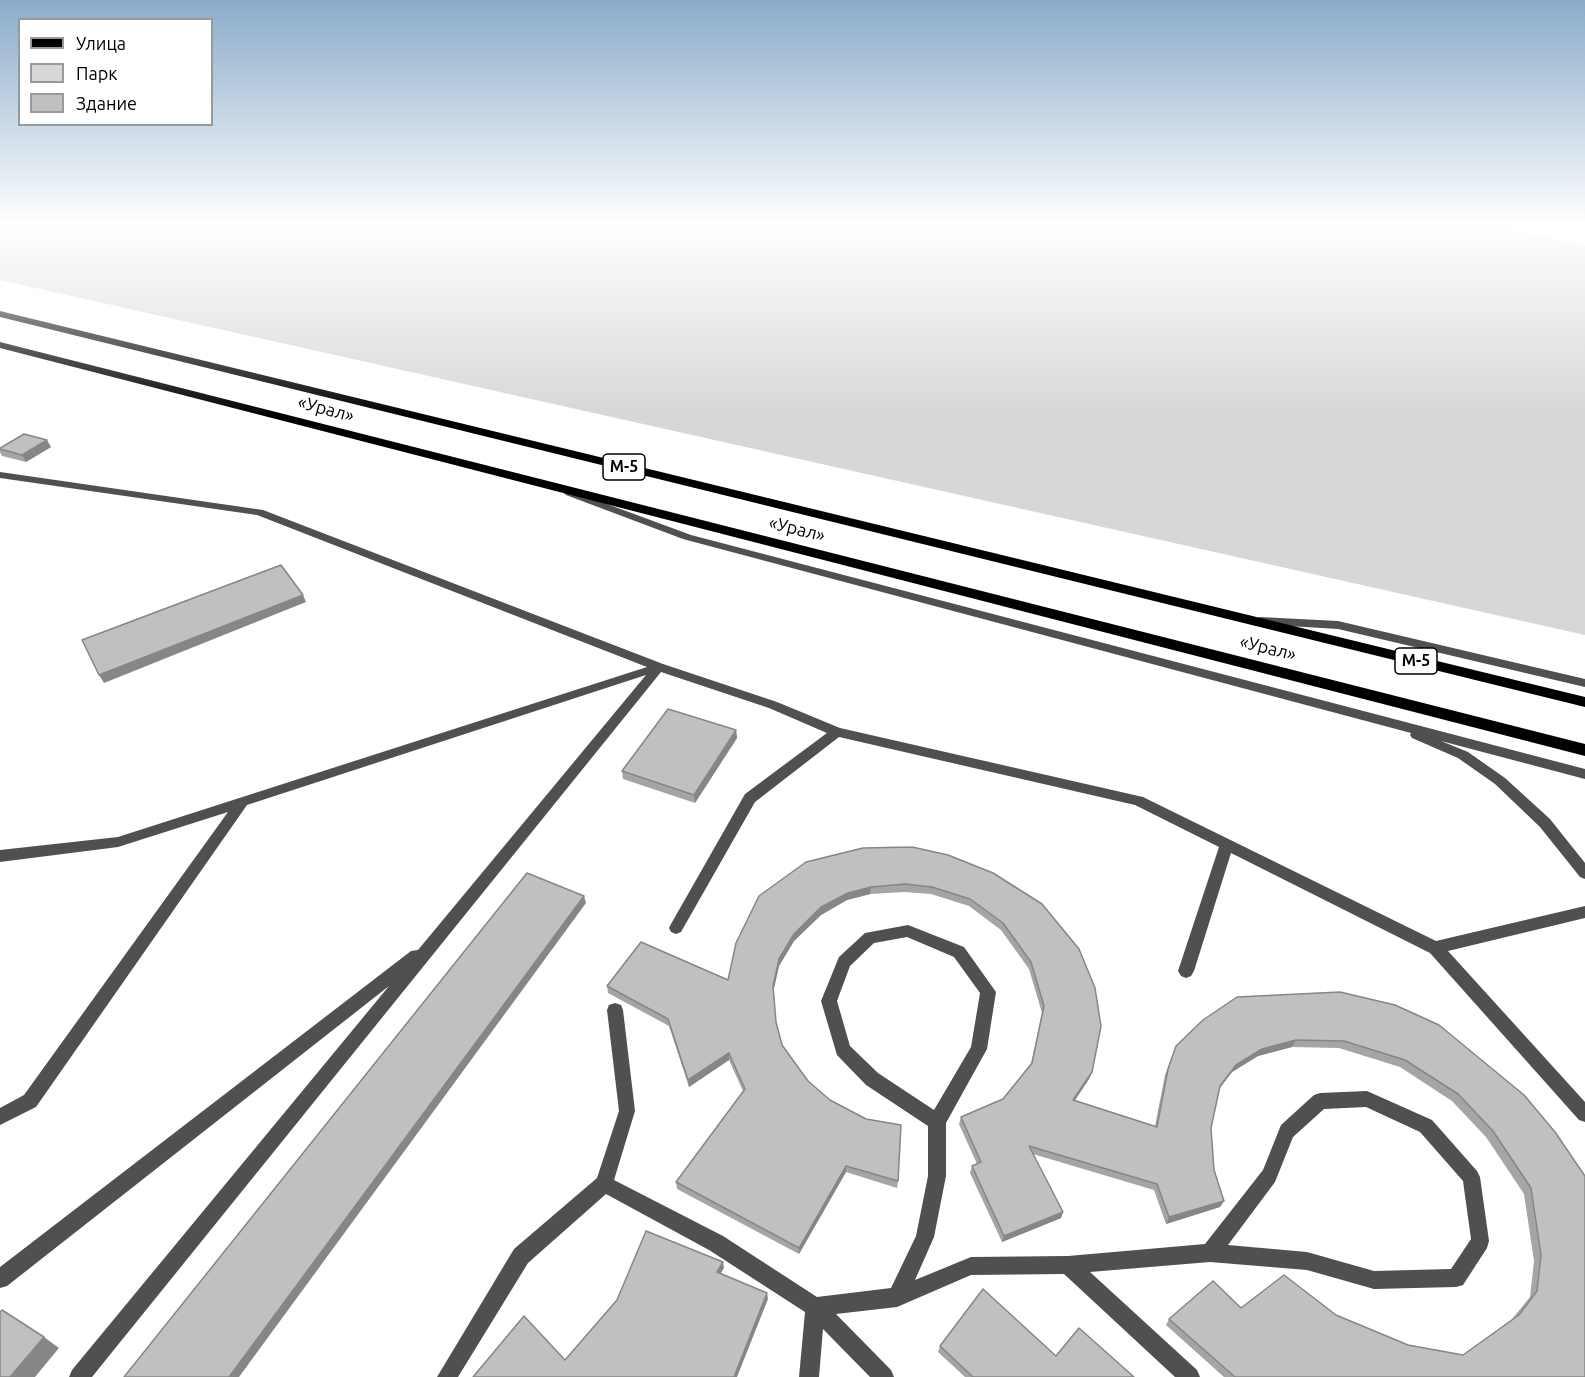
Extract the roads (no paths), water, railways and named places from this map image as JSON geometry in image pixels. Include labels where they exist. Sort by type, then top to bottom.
[{"type":"main road","name":"«Урал»","points":[[0,314],[1585,702]]},
{"type":"main road","name":"«Урал»","points":[[0,345],[564,491],[1585,750]]},
{"type":"street","points":[[0,475],[259,512],[659,667],[773,705],[837,732],[1138,801],[1435,948],[1585,1114]]},
{"type":"street","points":[[564,491],[687,537],[1327,704],[1585,774]]},
{"type":"street","points":[[1247,620],[1338,626],[1585,683]]},
{"type":"street","points":[[0,856],[118,842],[659,667]]},
{"type":"street","points":[[79,1377],[659,667]]},
{"type":"street","points":[[1327,704],[1416,735],[1463,755],[1500,781],[1545,823],[1585,873]]},
{"type":"street","points":[[676,928],[750,798],[837,732]]},
{"type":"street","points":[[0,1117],[30,1101],[242,802]]},
{"type":"street","points":[[1186,971],[1227,845]]},
{"type":"street","points":[[1435,948],[1585,912]]},
{"type":"street","points":[[897,1297],[925,1237],[938,1176],[937,1122],[979,1049],[988,992],[959,952],[908,931],[870,937],[844,962],[829,1001],[843,1050],[872,1079],[937,1122]]},
{"type":"street","points":[[0,1279],[435,941]]},
{"type":"street","points":[[447,1377],[521,1256],[604,1184],[627,1111],[615,1010]]},
{"type":"street","points":[[815,1307],[897,1297],[971,1266],[1068,1265],[1210,1253],[1307,1261],[1374,1280],[1456,1278],[1480,1241],[1471,1177],[1426,1126],[1367,1099],[1320,1101],[1287,1131],[1269,1176],[1210,1253]]},
{"type":"street","points":[[604,1184],[716,1243],[815,1307],[884,1377]]},
{"type":"street","points":[[1068,1265],[1190,1377]]},
{"type":"street","points":[[809,1377],[815,1307]]}]
